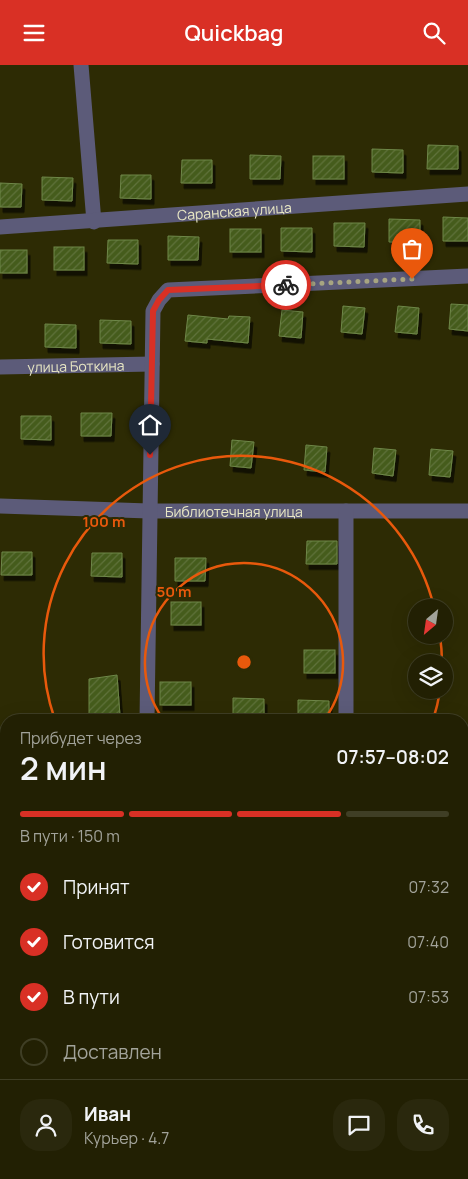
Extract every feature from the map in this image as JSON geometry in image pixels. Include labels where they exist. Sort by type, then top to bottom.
[{"type":"street","points":[[81,65],[94,222]]},
{"type":"street","name":"Саранская улица","points":[[0,227],[94,222],[468,194]]},
{"type":"street","points":[[147,714],[153,311],[159,300],[168,290],[468,276]]},
{"type":"street","name":"улица Боткина","points":[[0,367],[152,363]]},
{"type":"street","name":"Библиотечная улица","points":[[0,506],[149,511],[468,511]]},
{"type":"street","points":[[346,511],[346,714]]},
{"type":"building","points":[[428,145],[458,146],[458,169],[427,169]]},
{"type":"building","points":[[372,149],[403,150],[403,173],[372,172]]},
{"type":"building","points":[[250,155],[281,156],[280,179],[250,179]]},
{"type":"building","points":[[313,156],[344,156],[344,179],[313,179]]},
{"type":"building","points":[[182,160],[212,160],[212,183],[181,183]]},
{"type":"building","points":[[121,175],[151,175],[151,199],[120,198]]},
{"type":"building","points":[[42,177],[73,178],[72,201],[42,200]]},
{"type":"building","points":[[0,183],[22,184],[21,207],[0,207]]},
{"type":"building","points":[[443,217],[468,218],[468,241],[443,241]]},
{"type":"building","points":[[389,219],[420,220],[420,243],[389,242]]},
{"type":"building","points":[[334,223],[365,223],[364,247],[334,246]]},
{"type":"building","points":[[281,228],[312,228],[312,252],[281,251]]},
{"type":"building","points":[[230,229],[261,229],[261,252],[230,252]]},
{"type":"building","points":[[168,236],[199,237],[198,260],[168,260]]},
{"type":"building","points":[[108,240],[138,240],[138,264],[107,263]]},
{"type":"building","points":[[54,247],[84,247],[84,270],[54,270]]},
{"type":"building","points":[[0,250],[27,250],[27,273],[0,273]]},
{"type":"building","points":[[451,304],[468,305],[468,331],[449,329]]},
{"type":"building","points":[[343,306],[365,308],[362,334],[341,332]]},
{"type":"building","points":[[398,306],[419,308],[417,334],[395,332]]},
{"type":"building","points":[[282,310],[303,312],[301,338],[279,336]]},
{"type":"building","points":[[188,315],[228,319],[229,316],[250,317],[248,343],[207,339],[207,343],[185,341]]},
{"type":"building","points":[[100,320],[131,321],[131,344],[100,343]]},
{"type":"building","points":[[45,324],[76,325],[76,348],[45,347]]},
{"type":"building","points":[[81,413],[112,413],[111,436],[81,436]]},
{"type":"building","points":[[21,416],[51,416],[51,440],[21,439]]},
{"type":"building","points":[[232,440],[254,442],[251,468],[230,466]]},
{"type":"building","points":[[306,445],[327,447],[325,472],[304,470]]},
{"type":"building","points":[[374,448],[396,450],[393,476],[372,473]]},
{"type":"building","points":[[431,449],[453,451],[450,477],[429,475]]},
{"type":"building","points":[[307,541],[337,541],[337,564],[306,564]]},
{"type":"building","points":[[2,552],[32,552],[32,575],[1,575]]},
{"type":"building","points":[[92,553],[122,553],[122,577],[91,576]]},
{"type":"building","points":[[175,558],[206,558],[205,581],[175,581]]},
{"type":"building","points":[[171,602],[201,602],[201,625],[171,625]]},
{"type":"building","points":[[304,650],[335,650],[335,673],[304,673]]},
{"type":"building","points":[[117,675],[120,714],[89,714],[89,679]]},
{"type":"building","points":[[160,682],[191,682],[191,705],[160,705]]},
{"type":"building","points":[[233,698],[264,699],[264,714],[233,714]]},
{"type":"building","points":[[298,700],[329,701],[329,714],[298,714]]},
{"type":"way so far","points":[[286,285],[412,279]]},
{"type":"route","points":[[150,455],[153,311],[159,300],[168,290],[286,285]]}]
